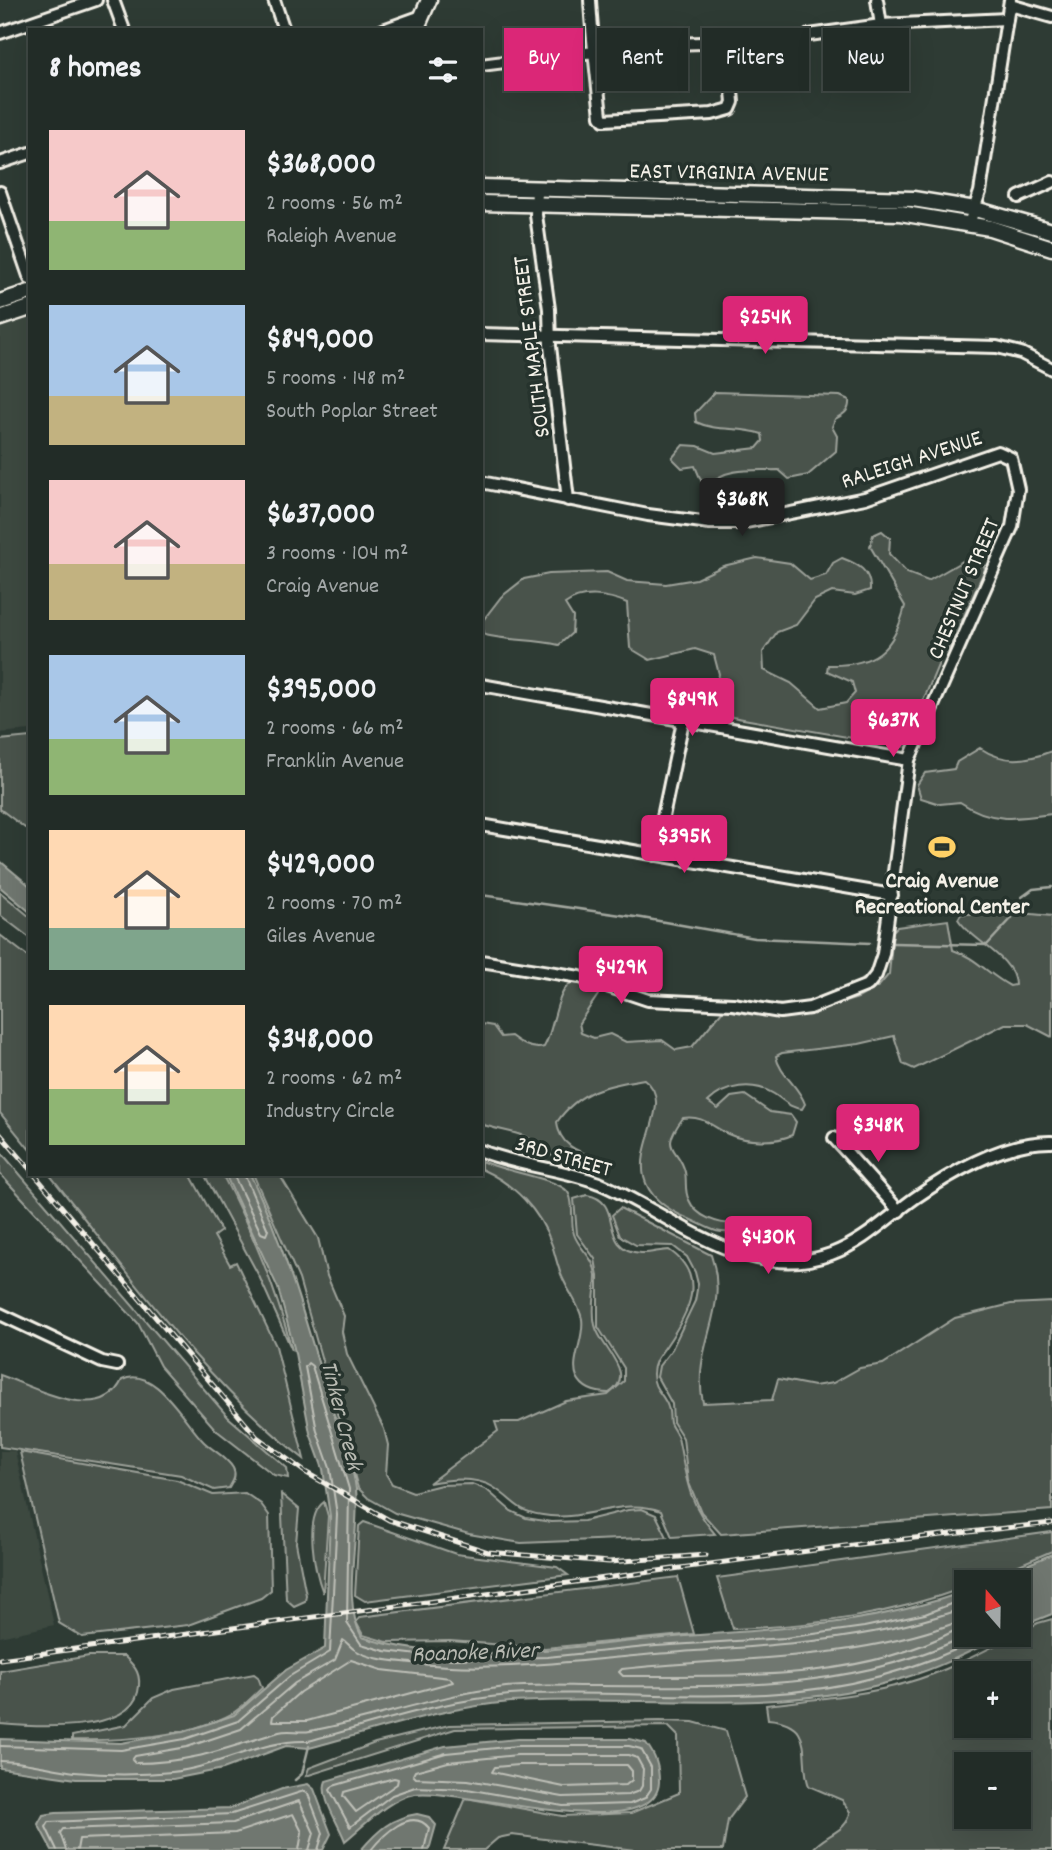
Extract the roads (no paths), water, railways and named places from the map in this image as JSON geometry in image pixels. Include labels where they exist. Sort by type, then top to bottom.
[{"type":"main road","points":[[419,23],[429,0]]},
{"type":"main road","name":"EAST VIRGINIA AVENUE","points":[[483,187],[887,197],[975,209],[1052,232]]},
{"type":"main road","name":"EAST VIRGINIA AVENUE","points":[[483,203],[900,213],[969,224],[1052,248]]},
{"type":"main road","points":[[0,302],[28,293]]},
{"type":"main road","points":[[0,318],[28,309]]},
{"type":"street","points":[[0,33],[96,0]]},
{"type":"street","points":[[113,0],[123,28]]},
{"type":"street","points":[[274,0],[283,28]]},
{"type":"street","points":[[483,65],[594,52],[723,44],[728,49],[733,102],[730,109],[722,114],[604,120],[594,52],[590,0]]},
{"type":"street","points":[[877,0],[881,25]]},
{"type":"street","points":[[969,224],[975,209],[1010,3],[1052,17]]},
{"type":"street","points":[[809,35],[881,25],[1007,19]]},
{"type":"street","points":[[393,28],[419,23]]},
{"type":"street","points":[[0,163],[28,154]]},
{"type":"street","points":[[1019,197],[1052,182]]},
{"type":"street","name":"SOUTH MAPLE STREET","points":[[537,189],[536,204],[568,500]]},
{"type":"street","points":[[0,192],[28,273]]},
{"type":"street","points":[[483,334],[997,347],[1021,353],[1052,369]]},
{"type":"street","name":"RALEIGH AVENUE","points":[[483,482],[687,521],[741,523],[865,498],[998,452],[1008,454],[1014,467]]},
{"type":"street","name":"CHESTNUT STREET","points":[[483,961],[580,977],[648,1000],[780,1012],[805,1009],[873,980],[883,954],[909,760],[1013,527],[1018,501],[1014,467]]},
{"type":"street","points":[[483,685],[909,760]]},
{"type":"street","points":[[655,855],[683,721]]},
{"type":"street","points":[[483,825],[892,895]]},
{"type":"street","points":[[834,1138],[899,1211]]},
{"type":"street","name":"3RD STREET","points":[[483,1152],[507,1161],[597,1183],[726,1248],[769,1261],[800,1261],[831,1254],[863,1237],[936,1185],[999,1154],[1033,1144],[1052,1142]]},
{"type":"street","points":[[0,1314],[102,1362],[117,1364]]},
{"type":"water","points":[[0,861],[28,884],[28,910],[0,887]]},
{"type":"water","points":[[226,1176],[251,1176],[262,1201],[294,1284],[348,1454],[357,1506],[352,1604],[362,1637],[433,1651],[506,1653],[810,1626],[887,1613],[954,1595],[954,1647],[978,1647],[920,1673],[859,1690],[760,1701],[560,1700],[485,1705],[409,1720],[309,1748],[286,1746],[223,1769],[173,1779],[76,1779],[0,1768],[0,1739],[121,1743],[183,1732],[234,1715],[286,1670],[325,1648],[330,1516],[323,1469],[310,1433],[294,1348],[278,1288]]},
{"type":"water","points":[[1052,1554],[1052,1614],[1031,1622],[1031,1570],[1015,1570]]},
{"type":"water","points":[[517,1739],[630,1739],[646,1743],[656,1762],[659,1782],[649,1801],[626,1811],[592,1813],[437,1794],[415,1794],[387,1806],[345,1841],[327,1802],[326,1781],[445,1746]]},
{"type":"water","points":[[308,1784],[314,1789],[331,1834],[323,1850],[52,1850],[38,1824],[43,1815],[56,1813],[231,1808],[282,1789]]},
{"type":"water","points":[[417,1814],[429,1817],[436,1825],[429,1850],[361,1850],[386,1826]]},
{"type":"waterway","points":[[1022,897],[1033,889],[1052,887]]},
{"type":"waterway","points":[[483,895],[642,918],[755,938],[870,943]]},
{"type":"waterway","points":[[892,943],[987,945],[1012,918]]},
{"type":"waterway","points":[[295,1780],[302,1774],[309,1746]]},
{"type":"railway","points":[[0,1134],[28,1167]]},
{"type":"railway","points":[[36,1176],[257,1437],[305,1472],[389,1520],[488,1552],[609,1562],[706,1555]]},
{"type":"railway","points":[[0,1659],[860,1544],[1052,1523]]},
{"type":"place","name":"Craig Avenue Recreational Center","points":[[942,847]]},
{"type":"water label","name":"Tinker Creek","points":[[343,1415]]},
{"type":"water label","name":"Roanoke River","points":[[475,1651]]}]
